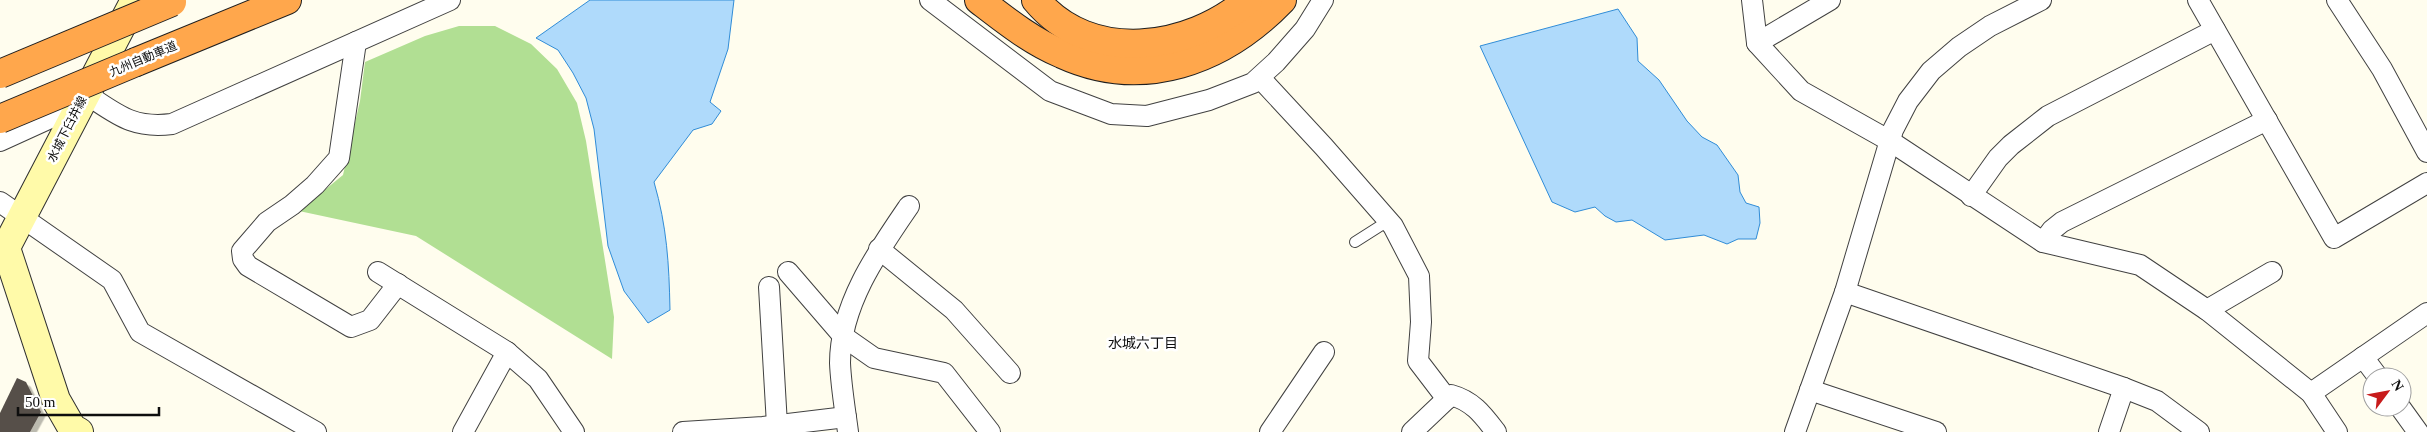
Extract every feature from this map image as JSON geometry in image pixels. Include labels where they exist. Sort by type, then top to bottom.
[{"type":"highway","name":"九州自動車道","points":[[0,120],[287,0]]},
{"type":"highway","points":[[979,0],[1033,39],[1062,54],[1089,64],[1115,69],[1144,71],[1188,61],[1222,47],[1247,32],[1282,0]]},
{"type":"highway","points":[[1036,0],[1062,24],[1087,36],[1112,42],[1138,45],[1165,42],[1192,35],[1216,23],[1248,0]]},
{"type":"highway","points":[[0,73],[167,1]]},
{"type":"main road","name":"水城下臼井線","points":[[3,253],[11,209],[82,100],[135,0]]},
{"type":"main road","points":[[3,253],[56,400],[74,431]]},
{"type":"street","points":[[0,141],[82,100],[127,120],[152,126],[172,124],[450,0]]},
{"type":"street","points":[[930,0],[1050,91],[1111,114],[1147,116],[1174,110],[1232,92],[1260,78],[1305,28],[1324,0]]},
{"type":"street","points":[[1752,0],[1757,43],[1801,91],[1890,141],[2043,242],[2140,265],[2207,310],[2310,393],[2337,432]]},
{"type":"street","points":[[1757,43],[1830,0]]},
{"type":"street","points":[[1795,432],[1845,292],[1890,141],[1908,101],[1932,71],[1959,47],[1990,26],[2042,0]]},
{"type":"street","points":[[2198,0],[2334,238],[2427,183]]},
{"type":"street","points":[[2337,0],[2382,69],[2427,152]]},
{"type":"street","points":[[1971,196],[1998,158],[2011,144],[2048,116],[2215,30]]},
{"type":"street","points":[[356,42],[339,158],[315,185],[292,205],[267,222],[242,251],[243,259],[248,266],[351,327],[370,320],[398,284]]},
{"type":"street","points":[[1260,78],[1324,147],[1388,221],[1419,276],[1421,322],[1418,361],[1447,399]]},
{"type":"street","points":[[2043,242],[2052,230],[2062,222],[2267,120]]},
{"type":"street","points":[[683,432],[777,425],[847,424],[840,363],[852,303],[879,249],[909,206]]},
{"type":"street","points":[[11,209],[112,280],[140,332],[316,432]]},
{"type":"street","points":[[879,249],[954,310],[1010,373]]},
{"type":"street","points":[[378,272],[507,352],[538,378],[574,432]]},
{"type":"street","points":[[788,272],[844,337],[874,358],[944,373],[990,432]]},
{"type":"street","points":[[2207,310],[2272,272]]},
{"type":"street","points":[[769,286],[777,425]]},
{"type":"street","points":[[1845,292],[2157,401],[2199,432]]},
{"type":"street","points":[[2310,393],[2427,312]]},
{"type":"street","points":[[463,432],[507,352]]},
{"type":"street","points":[[1270,432],[1324,352]]},
{"type":"street","points":[[2363,357],[2370,367]]},
{"type":"street","points":[[2109,432],[2124,388]]},
{"type":"street","points":[[1810,390],[1936,432]]},
{"type":"street","points":[[1412,432],[1451,395],[1464,399],[1481,411],[1496,432]]},
{"type":"street","points":[[2407,417],[2418,432]]},
{"type":"lane","points":[[1355,242],[1388,221]]},
{"type":"green space","points":[[459,26],[495,26],[531,44],[557,69],[577,103],[586,141],[614,317],[612,359],[416,236],[299,211],[343,175],[360,101],[365,62],[425,36]]},
{"type":"water","points":[[590,0],[734,0],[728,49],[710,102],[721,111],[712,124],[693,130],[654,182],[662,214],[666,245],[670,310],[648,323],[624,291],[608,246],[594,129],[586,98],[558,50],[536,38]]},
{"type":"water","points":[[1618,9],[1637,38],[1638,61],[1659,80],[1687,121],[1702,137],[1717,145],[1738,175],[1740,192],[1746,203],[1759,207],[1760,223],[1756,239],[1738,239],[1727,244],[1704,235],[1665,240],[1632,220],[1616,222],[1605,216],[1595,207],[1575,212],[1552,202],[1480,46]]},
{"type":"building","points":[[17,378],[26,382],[41,412],[30,432],[0,432],[0,413]]},
{"type":"district","name":"水城六丁目","points":[[1143,343]]}]
